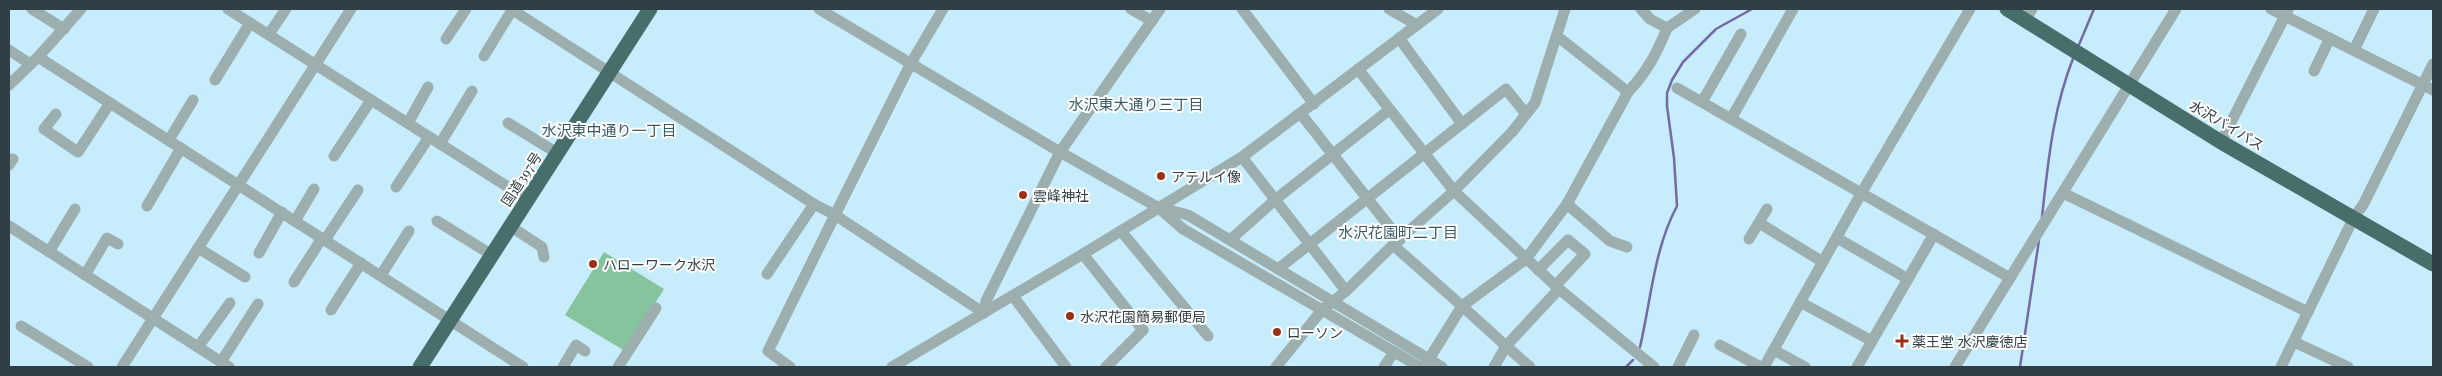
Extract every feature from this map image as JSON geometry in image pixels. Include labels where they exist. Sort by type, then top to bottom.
[{"type":"highway","name":"国道397号","points":[[420,367],[650,9]]},
{"type":"highway","name":"水沢バイパス","points":[[2007,9],[2029,14],[2063,44],[2221,142],[2433,264]]},
{"type":"street","points":[[32,9],[64,29]]},
{"type":"street","points":[[9,85],[34,61],[81,9]]},
{"type":"street","points":[[228,9],[527,200]]},
{"type":"street","points":[[269,34],[286,9]]},
{"type":"street","points":[[122,367],[351,9]]},
{"type":"street","points":[[446,39],[466,9]]},
{"type":"street","points":[[819,9],[1060,152],[1159,208],[1183,229],[1394,352],[1424,365],[1442,367]]},
{"type":"street","points":[[790,367],[768,351],[911,63],[944,9]]},
{"type":"street","points":[[1131,9],[1152,21]]},
{"type":"street","points":[[984,313],[986,301],[1060,152],[1160,9]]},
{"type":"street","points":[[1242,9],[1314,104]]},
{"type":"street","points":[[1389,9],[1417,25]]},
{"type":"street","points":[[895,366],[1121,232],[1242,157],[1302,114],[1438,9]]},
{"type":"street","points":[[1276,367],[1322,310],[1346,291],[1396,243],[1454,192],[1512,132],[1535,103],[1565,9]]},
{"type":"street","points":[[1641,9],[1650,19],[1667,28]]},
{"type":"street","points":[[1424,365],[1462,306],[1526,259],[1567,204],[1628,92],[1643,77],[1655,58],[1667,28],[1695,9]]},
{"type":"street","points":[[1731,119],[1793,9]]},
{"type":"street","points":[[1720,345],[1763,367],[1862,192],[1970,9]]},
{"type":"street","points":[[1954,367],[2131,86],[2176,9]]},
{"type":"street","points":[[2271,9],[2287,12],[2330,38],[2428,87]]},
{"type":"street","points":[[2354,50],[2374,9]]},
{"type":"street","points":[[484,56],[515,10],[984,313]]},
{"type":"street","points":[[2221,142],[2287,12]]},
{"type":"street","points":[[215,80],[250,23]]},
{"type":"street","points":[[1702,102],[1741,34]]},
{"type":"street","points":[[1557,36],[1628,92]]},
{"type":"street","points":[[1399,38],[1462,124]]},
{"type":"street","points":[[2314,71],[2330,38]]},
{"type":"street","points":[[9,50],[34,61],[110,103],[523,367]]},
{"type":"street","points":[[2281,367],[2354,217],[2363,206],[2428,87],[2433,64]]},
{"type":"street","points":[[1358,69],[1454,192],[1557,288],[1654,367]]},
{"type":"street","points":[[408,123],[428,87]]},
{"type":"street","points":[[1677,88],[2010,278]]},
{"type":"street","points":[[1278,269],[1506,89],[1526,114]]},
{"type":"street","points":[[440,144],[472,91]]},
{"type":"street","points":[[169,140],[193,100]]},
{"type":"street","points":[[334,156],[371,100]]},
{"type":"street","points":[[56,114],[44,129],[78,152],[110,103]]},
{"type":"street","points":[[1230,240],[1276,199],[1389,110]]},
{"type":"street","points":[[1302,114],[1367,199],[1396,243],[1530,367]]},
{"type":"street","points":[[508,123],[557,153]]},
{"type":"street","points":[[396,187],[429,137]]},
{"type":"street","points":[[147,206],[181,148]]},
{"type":"street","points":[[1242,157],[1346,291]]},
{"type":"street","points":[[295,221],[314,189]]},
{"type":"street","points":[[294,282],[358,190]]},
{"type":"street","points":[[2063,192],[2308,312]]},
{"type":"street","points":[[766,274],[814,204]]},
{"type":"street","points":[[1567,204],[1610,241],[1627,247]]},
{"type":"street","points":[[1159,208],[1188,214],[1332,302],[1424,365]]},
{"type":"street","points":[[49,252],[75,209]]},
{"type":"street","points":[[1749,240],[1767,209]]},
{"type":"street","points":[[259,253],[282,212]]},
{"type":"street","points":[[437,220],[492,255]]},
{"type":"street","points":[[1759,223],[1823,262]]},
{"type":"street","points":[[9,226],[225,365],[258,304]]},
{"type":"street","points":[[510,226],[542,247],[544,256]]},
{"type":"street","points":[[381,275],[409,231]]},
{"type":"street","points":[[1121,232],[1208,336]]},
{"type":"street","points":[[1857,367],[1934,234]]},
{"type":"street","points":[[85,275],[107,238],[118,244]]},
{"type":"street","points":[[1836,238],[1908,279]]},
{"type":"street","points":[[1494,367],[1506,346],[1585,254],[1568,240],[1538,270]]},
{"type":"street","points":[[198,248],[245,277]]},
{"type":"street","points":[[1083,254],[1114,297],[1143,330],[1106,367]]},
{"type":"street","points":[[331,310],[361,263]]},
{"type":"street","points":[[1013,296],[1066,367]]},
{"type":"street","points":[[1800,302],[1872,341]]},
{"type":"street","points":[[198,348],[230,304]]},
{"type":"street","points":[[618,367],[656,308]]},
{"type":"street","points":[[20,326],[88,367]]},
{"type":"street","points":[[1678,367],[1694,335]]},
{"type":"street","points":[[2294,342],[2348,367]]},
{"type":"street","points":[[563,367],[576,345],[585,351]]},
{"type":"street","points":[[1774,350],[1805,367]]},
{"type":"street","points":[[1384,367],[1394,352]]},
{"type":"green space","points":[[604,252],[664,289],[625,351],[565,315]]},
{"type":"waterway","points":[[1640,347],[1658,257],[1669,222],[1677,206],[1667,93],[1672,80],[1683,62],[1716,29],[1752,9]]},
{"type":"waterway","points":[[2078,47],[2094,9]]},
{"type":"waterway","points":[[2042,217],[2056,115],[2074,56]]},
{"type":"waterway","points":[[2020,367],[2039,240]]},
{"type":"waterway","points":[[1626,367],[1633,360]]},
{"type":"place","name":"アテルイ像","points":[[1161,176]]},
{"type":"place","name":"雲峰神社","points":[[1023,195]]},
{"type":"place","name":"ハローワーク水沢","points":[[593,264]]},
{"type":"place","name":"水沢花園簡易郵便局","points":[[1070,316]]},
{"type":"place","name":"ローソン","points":[[1277,332]]},
{"type":"place","name":"薬王堂 水沢慶徳店","points":[[1902,341]]},
{"type":"district","name":"水沢東大通り三丁目","points":[[1136,104]]},
{"type":"district","name":"水沢東中通り一丁目","points":[[609,130]]},
{"type":"district","name":"水沢花園町二丁目","points":[[1398,232]]}]
